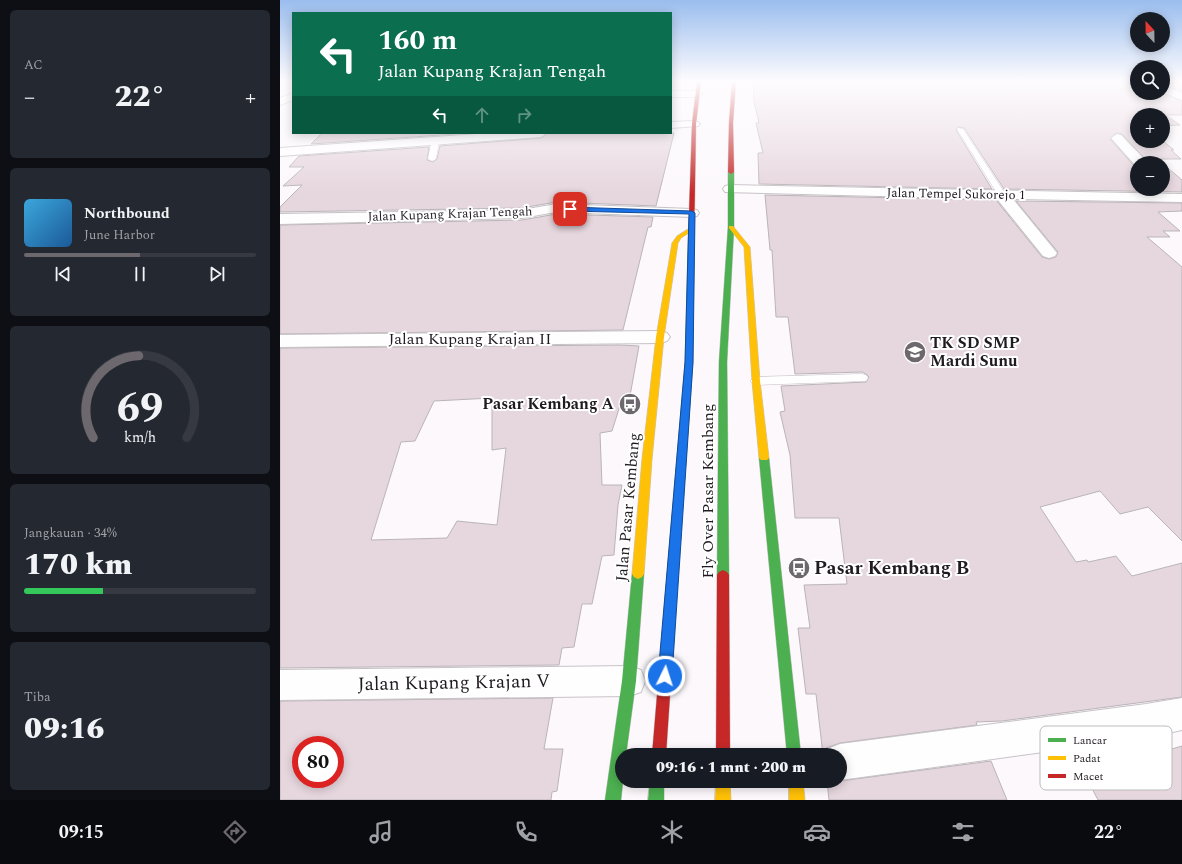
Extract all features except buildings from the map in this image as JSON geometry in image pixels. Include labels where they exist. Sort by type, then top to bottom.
[{"type":"main road","points":[[692,229],[695,119]]},
{"type":"main road","points":[[731,119],[731,227],[747,247],[756,381],[793,748]]},
{"type":"main road","name":"Fly Over Pasar Kembang","points":[[723,748],[723,362],[731,227]]},
{"type":"main road","name":"Fly Over Pasar Kembang","points":[[660,748],[689,362],[692,229]]},
{"type":"main road","name":"Jalan Pasar Kembang","points":[[613,800],[629,681],[647,459],[660,337],[675,243],[679,236],[692,229]]},
{"type":"main road","points":[[656,800],[657,788]]},
{"type":"main road","points":[[723,788],[723,800]]},
{"type":"main road","points":[[796,788],[797,800]]},
{"type":"street","points":[[672,125],[694,124]]},
{"type":"street","points":[[374,145],[384,134]]},
{"type":"street","points":[[280,152],[528,134]]},
{"type":"street","points":[[1117,138],[1134,156]]},
{"type":"street","points":[[1170,188],[1182,198]]},
{"type":"street","name":"Jalan Tempel Sukorejo 1","points":[[730,189],[1182,198]]},
{"type":"street","points":[[1002,194],[1049,253]]},
{"type":"street","name":"Jalan Kupang Krajan Tengah","points":[[280,219],[522,214],[556,208],[692,213]]},
{"type":"street","name":"Jalan Kupang Krajan II","points":[[280,341],[660,337]]},
{"type":"street","name":"Jalan Kupang Krajan V","points":[[280,684],[629,681]]},
{"type":"street","points":[[1109,726],[1182,714]]},
{"type":"street","points":[[847,761],[1040,735]]},
{"type":"lane","points":[[960,129],[1002,194]]},
{"type":"lane","points":[[432,158],[435,141]]},
{"type":"lane","points":[[756,381],[862,378]]},
{"type":"traffic: fast","points":[[723,575],[723,362],[731,227],[731,172]]},
{"type":"traffic: fast","points":[[677,516],[689,362],[691,244]]},
{"type":"traffic: fast","points":[[764,458],[793,748]]},
{"type":"traffic: fast","points":[[613,800],[629,681],[638,574]]},
{"type":"traffic: fast","points":[[656,800],[657,788]]},
{"type":"traffic: slow","points":[[731,227],[747,247],[756,381],[764,458]]},
{"type":"traffic: slow","points":[[638,574],[647,459],[660,337],[675,243],[679,237],[692,229]]},
{"type":"traffic: slow","points":[[723,788],[723,800]]},
{"type":"traffic: slow","points":[[796,788],[797,800]]},
{"type":"traffic: jam","points":[[691,244],[695,119]]},
{"type":"traffic: jam","points":[[731,119],[731,172]]},
{"type":"traffic: jam","points":[[660,748],[677,516]]},
{"type":"traffic: jam","points":[[723,575],[723,748]]},
{"type":"place","name":"TK SD SMP Mardi Sunu","points":[[915,352]]},
{"type":"place","name":"Pasar Kembang A","points":[[630,404]]},
{"type":"place","name":"Pasar Kembang B","points":[[799,568]]},
{"type":"route","points":[[570,209],[692,213],[689,362],[665,676]]}]
